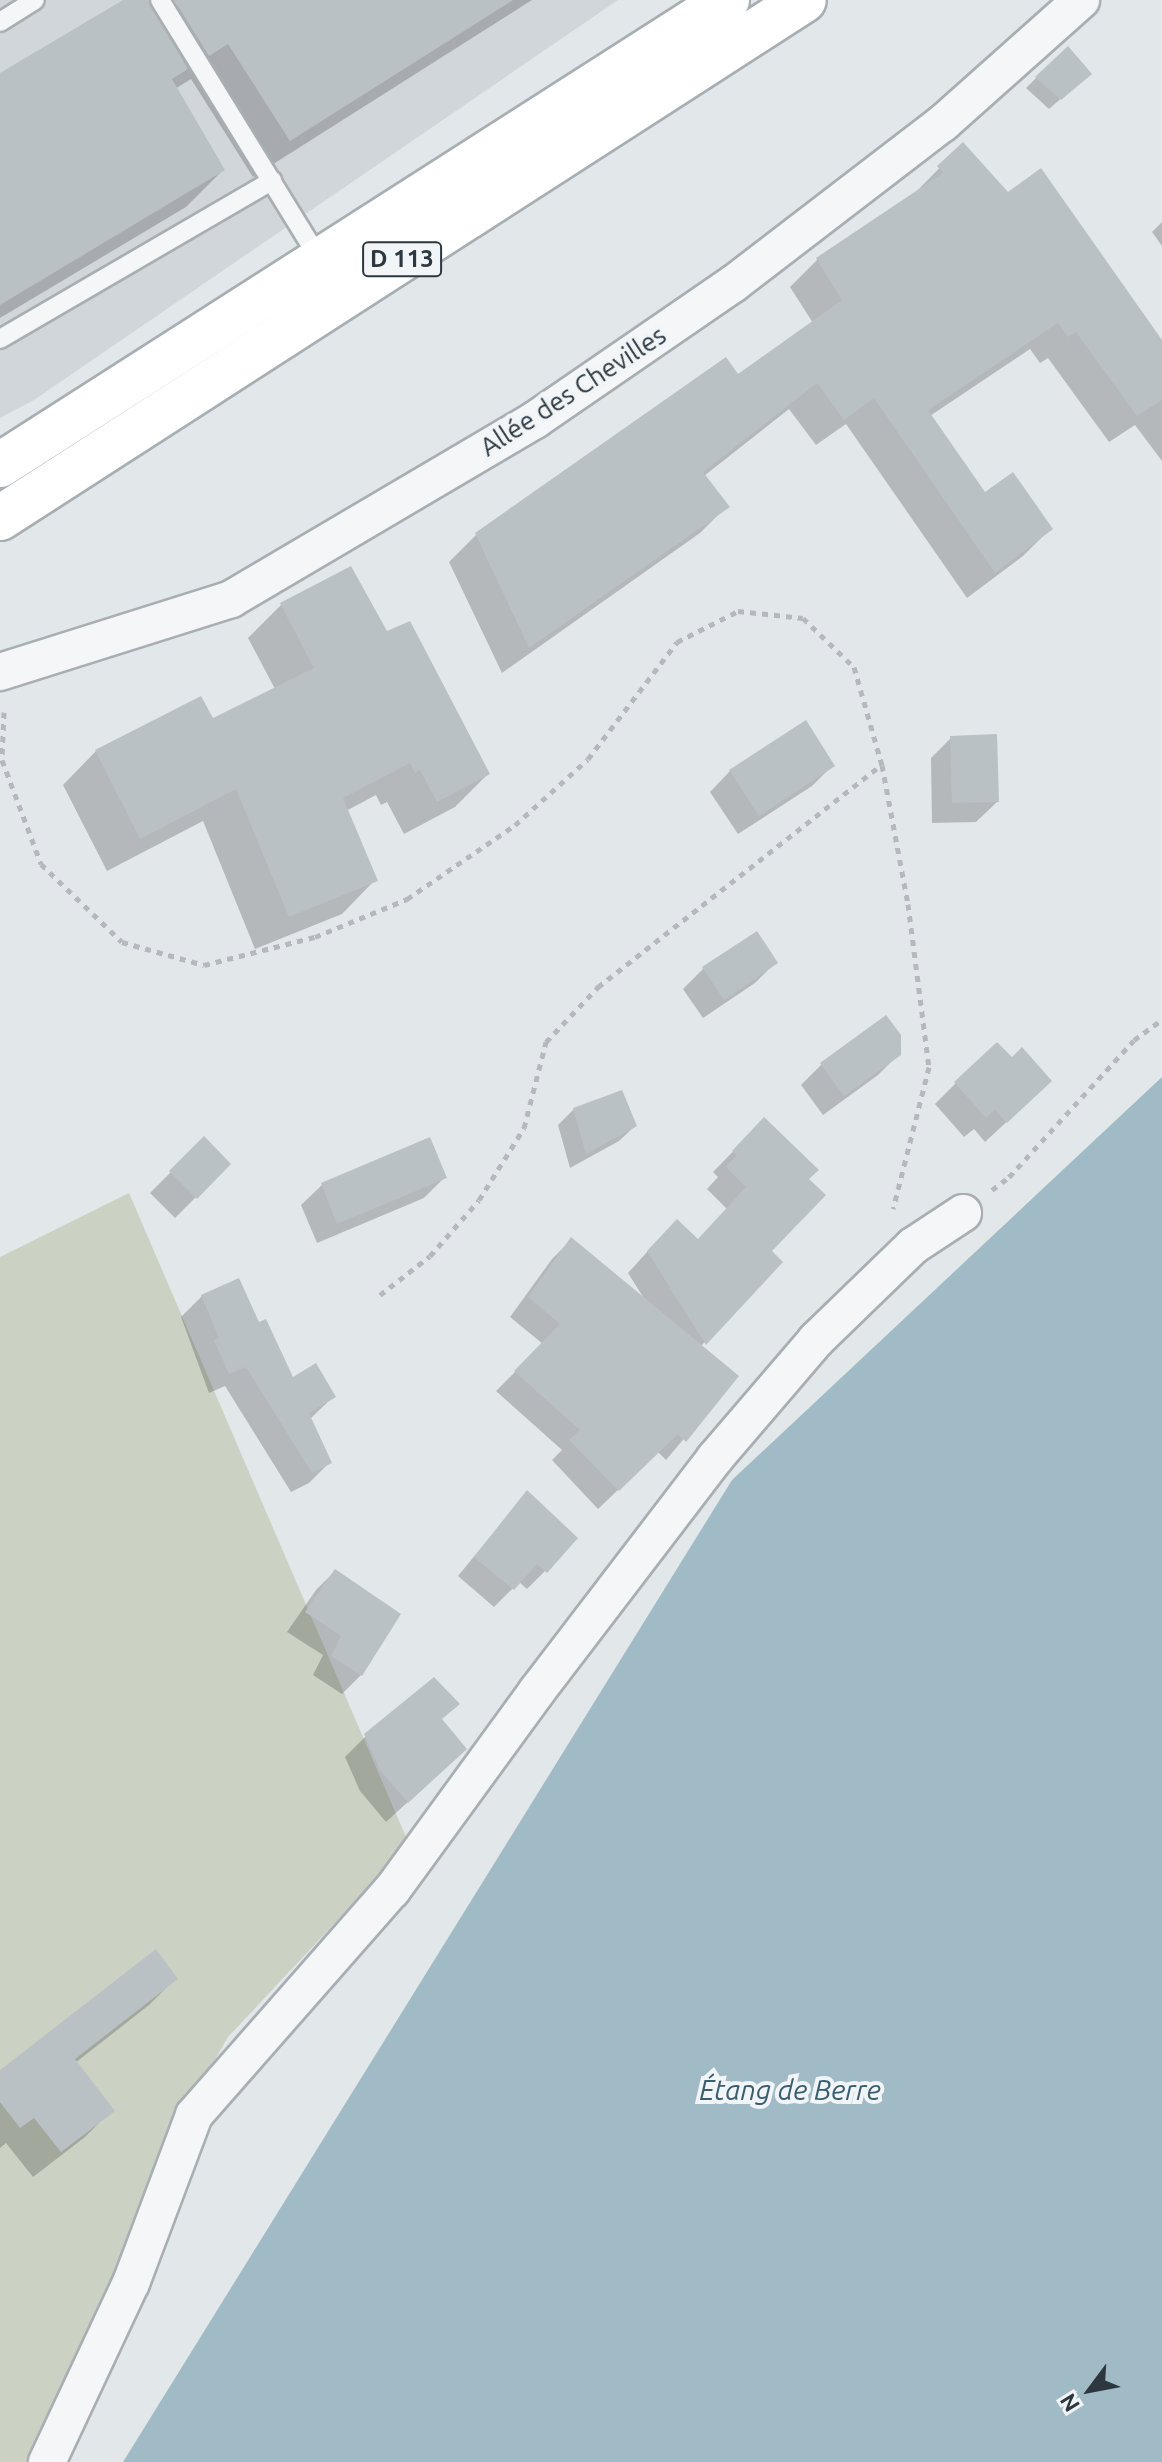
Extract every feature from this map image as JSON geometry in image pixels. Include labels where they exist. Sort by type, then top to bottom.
[{"type":"main road","name":"D 113","points":[[0,465],[727,0]]},
{"type":"main road","name":"D 113","points":[[0,518],[804,0]]},
{"type":"street","name":"Allée des Chevilles","points":[[3,672],[231,599],[535,420],[733,284],[943,123],[1081,0]]},
{"type":"street","points":[[47,2462],[131,2283],[194,2115],[392,1890],[537,1691],[715,1458],[816,1340],[913,1246],[963,1213]]},
{"type":"lane","points":[[0,22],[35,0]]},
{"type":"lane","points":[[160,0],[321,260]]},
{"type":"lane","points":[[0,339],[272,181]]},
{"type":"path","points":[[3,672],[2,760],[41,864],[122,942],[204,965],[315,937],[407,899],[515,825],[588,759],[677,642],[738,611],[803,618],[854,667],[882,765],[908,904],[929,1067],[877,1282]]},
{"type":"path","points":[[380,1295],[430,1256],[479,1200],[524,1128],[546,1042],[577,1009],[598,987],[882,765]]},
{"type":"path","points":[[963,1213],[1009,1177],[1134,1040],[1162,1020]]},
{"type":"shaded area","points":[[0,0],[618,0],[34,400],[0,418]]},
{"type":"shaded area","points":[[129,1193],[409,1844],[228,2037],[186,2111],[34,2462],[0,2462],[0,1257]]},
{"type":"water","name":"Étang de Berre","points":[[1162,1077],[1162,2462],[123,2462],[732,1480]]},
{"type":"building","points":[[123,0],[148,0],[188,69],[172,79],[225,170],[0,305],[0,73]]},
{"type":"building","points":[[174,0],[513,0],[290,141],[228,44],[209,56]]},
{"type":"building","points":[[1068,46],[1092,74],[1061,100],[1035,77]]},
{"type":"building","points":[[963,142],[1008,192],[1041,168],[1162,340],[1162,400],[1137,416],[1076,332],[1068,337],[1058,323],[928,410],[985,492],[1013,472],[1053,529],[995,573],[874,398],[844,420],[817,383],[703,472],[730,507],[529,648],[475,533],[726,357],[738,374],[842,300],[816,258],[943,173],[937,166]]},
{"type":"building","points":[[351,566],[387,631],[410,621],[490,774],[437,802],[420,770],[415,773],[410,763],[343,798],[378,881],[289,917],[236,789],[140,839],[95,750],[201,696],[213,718],[314,668],[280,603]]},
{"type":"building","points":[[806,720],[835,766],[759,816],[729,770]]},
{"type":"building","points":[[997,734],[999,802],[952,803],[950,736]]},
{"type":"building","points":[[757,931],[778,963],[724,1000],[702,967]]},
{"type":"building","points":[[886,1015],[901,1035],[901,1055],[844,1096],[820,1063]]},
{"type":"building","points":[[997,1042],[1012,1057],[1022,1047],[1052,1081],[1007,1123],[995,1110],[986,1118],[954,1082]]},
{"type":"building","points":[[622,1090],[637,1126],[586,1154],[573,1108]]},
{"type":"building","points":[[764,1117],[819,1170],[809,1179],[826,1195],[772,1251],[783,1262],[706,1345],[647,1251],[677,1219],[698,1239],[746,1187],[726,1167],[737,1155],[732,1151]]},
{"type":"building","points":[[204,1136],[231,1164],[197,1199],[169,1171]]},
{"type":"building","points":[[430,1137],[447,1178],[337,1224],[321,1183]]},
{"type":"building","points":[[571,1237],[739,1376],[686,1442],[678,1434],[619,1491],[569,1440],[580,1430],[514,1371],[560,1324],[528,1297]]},
{"type":"building","points":[[239,1278],[259,1322],[266,1319],[293,1377],[316,1363],[336,1397],[309,1413],[332,1463],[312,1473],[246,1367],[229,1374],[214,1340],[219,1338],[201,1295]]},
{"type":"building","points":[[527,1490],[578,1538],[547,1573],[537,1564],[514,1590],[474,1557]]},
{"type":"building","points":[[335,1569],[401,1614],[362,1676],[331,1656],[341,1636],[305,1612]]},
{"type":"building","points":[[434,1677],[460,1704],[442,1719],[467,1749],[408,1803],[380,1770],[364,1734]]},
{"type":"building","points":[[156,1949],[178,1979],[75,2059],[115,2111],[61,2152],[34,2118],[20,2128],[0,2102],[0,2070]]}]
